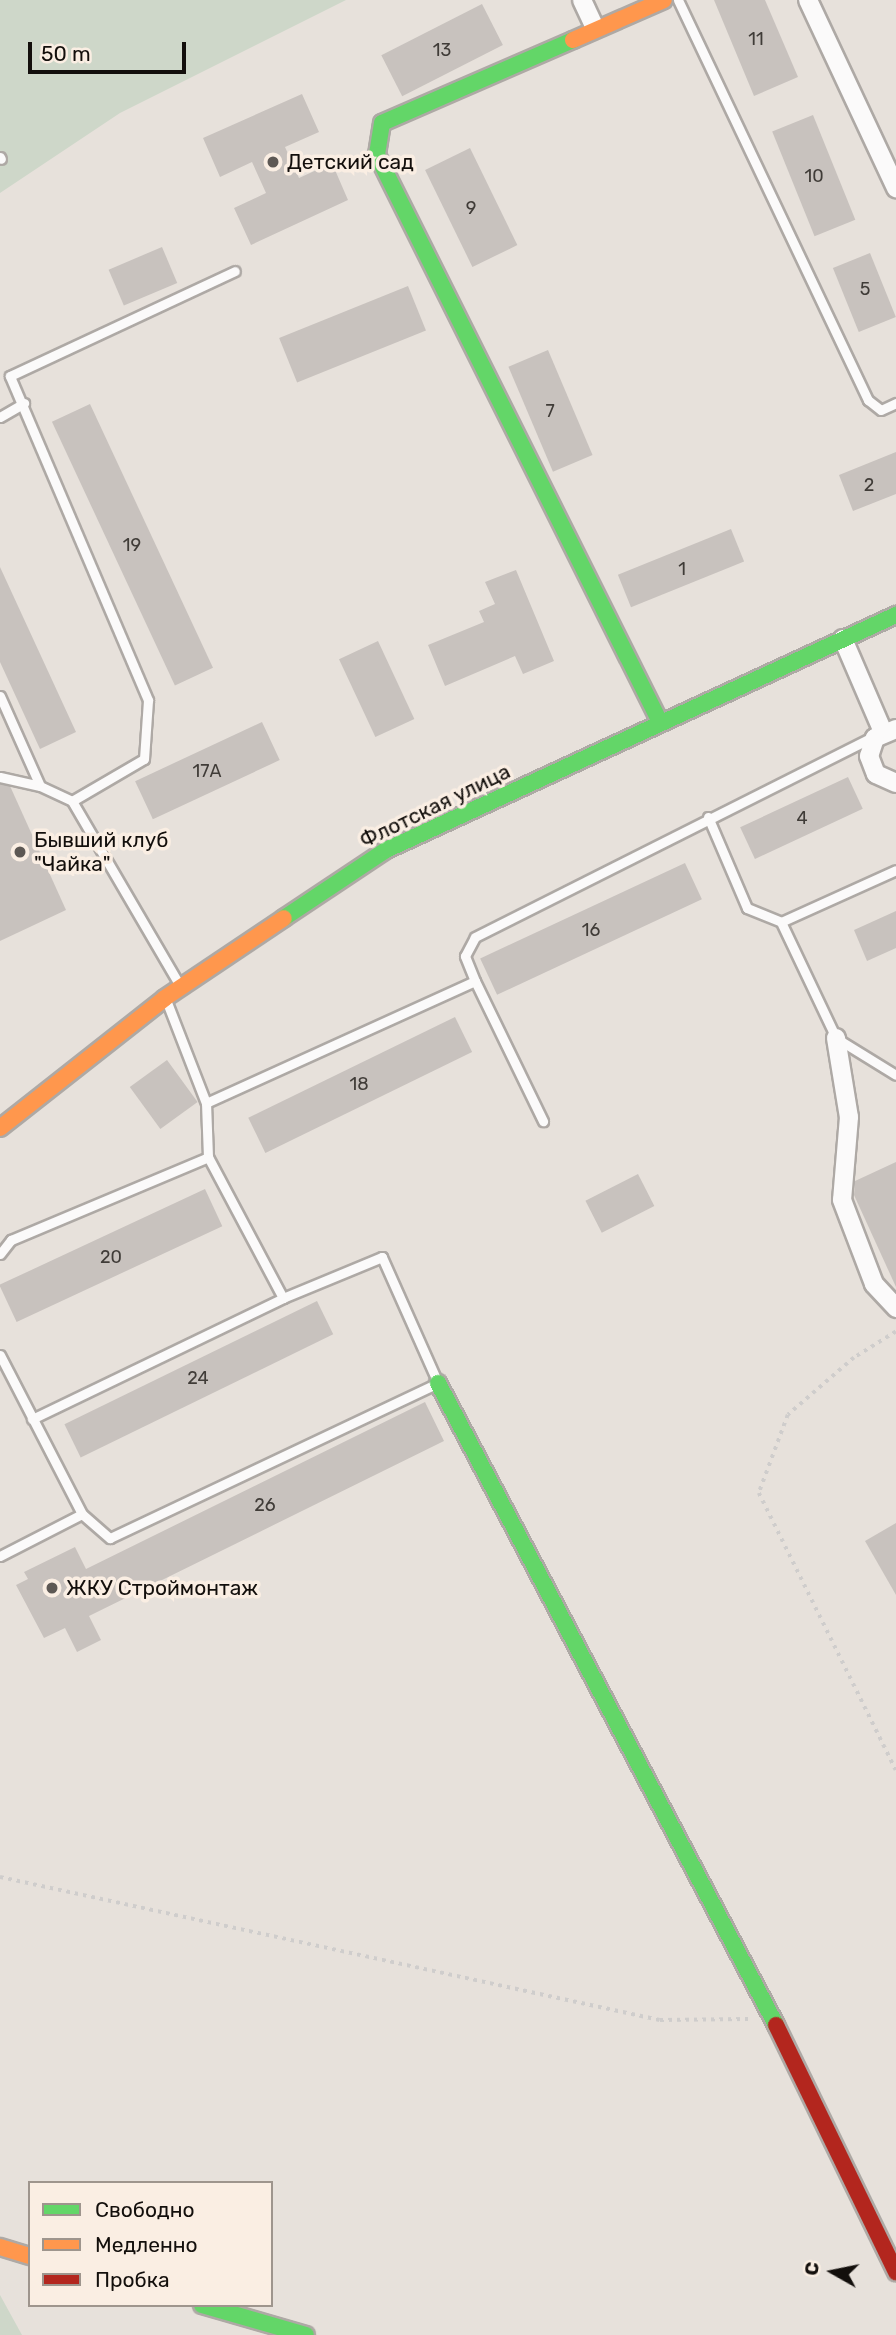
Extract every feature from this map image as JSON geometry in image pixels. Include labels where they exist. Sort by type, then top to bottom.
[{"type":"street","points":[[582,0],[595,27]]},
{"type":"street","points":[[660,722],[377,155],[382,123],[595,27],[664,0]]},
{"type":"street","points":[[808,0],[892,166],[896,188]]},
{"type":"street","name":"Флотская улица","points":[[0,1128],[165,998],[386,850],[896,615]]},
{"type":"street","points":[[843,639],[889,730],[870,747],[870,766],[884,780],[896,783]]},
{"type":"street","points":[[836,1038],[849,1117],[842,1200],[874,1284],[896,1308]]},
{"type":"street","points":[[438,1383],[771,2015],[896,2272]]},
{"type":"street","points":[[1,2254],[28,2256]]},
{"type":"street","points":[[209,2307],[306,2335]]},
{"type":"lane","points":[[677,0],[868,400],[881,410],[896,403]]},
{"type":"lane","points":[[72,801],[144,759],[148,701],[24,403],[10,376],[235,271]]},
{"type":"lane","points":[[0,416],[24,403]]},
{"type":"lane","points":[[0,696],[40,786]]},
{"type":"lane","points":[[543,1121],[465,956],[475,937],[708,817],[889,730]]},
{"type":"lane","points":[[0,777],[40,786],[72,801],[181,987]]},
{"type":"lane","points":[[708,817],[747,908],[781,922],[836,1038],[896,1075]]},
{"type":"lane","points":[[781,922],[896,870]]},
{"type":"lane","points":[[206,1102],[475,981]]},
{"type":"lane","points":[[165,998],[206,1102],[208,1157],[283,1298]]},
{"type":"lane","points":[[0,1254],[11,1240],[208,1157]]},
{"type":"lane","points":[[0,1355],[32,1419],[82,1514],[110,1538],[438,1383],[382,1257],[283,1298],[32,1419]]},
{"type":"lane","points":[[0,1556],[82,1514]]},
{"type":"path","points":[[896,1332],[854,1358],[788,1415],[759,1493],[896,1770]]},
{"type":"path","points":[[0,1877],[660,2020],[735,2022],[771,2015]]},
{"type":"green space","points":[[0,0],[346,0],[120,113],[0,193]]},
{"type":"green space","points":[[0,2295],[22,2335],[0,2335]]},
{"type":"building","points":[[714,0],[765,0],[798,77],[754,96]]},
{"type":"building","points":[[482,4],[503,45],[402,96],[381,55]]},
{"type":"building","points":[[302,94],[319,132],[285,147],[299,178],[332,163],[348,200],[251,245],[234,208],[266,193],[252,162],[220,177],[203,138]]},
{"type":"building","points":[[813,115],[855,220],[815,236],[772,131]]},
{"type":"building","points":[[470,148],[517,245],[472,267],[425,170]]},
{"type":"building","points":[[162,247],[177,283],[124,306],[109,270]]},
{"type":"building","points":[[870,253],[896,317],[859,332],[833,268]]},
{"type":"building","points":[[408,286],[426,331],[297,383],[279,338]]},
{"type":"building","points":[[548,350],[593,455],[553,472],[508,367]]},
{"type":"building","points":[[90,404],[213,668],[175,685],[52,422]]},
{"type":"building","points":[[896,452],[896,494],[853,511],[839,475]]},
{"type":"building","points":[[731,529],[744,561],[631,607],[618,575]]},
{"type":"building","points":[[0,567],[76,732],[40,749],[0,662]]},
{"type":"building","points":[[516,570],[554,661],[523,674],[515,656],[445,686],[428,645],[484,622],[479,611],[495,604],[485,582]]},
{"type":"building","points":[[378,641],[414,719],[375,737],[339,659]]},
{"type":"building","points":[[262,722],[280,760],[153,819],[135,781]]},
{"type":"building","points":[[848,777],[863,809],[755,859],[740,827]]},
{"type":"building","name":"Бывший клуб \"Чайка\"","points":[[0,784],[10,786],[66,910],[0,941]]},
{"type":"building","points":[[685,863],[702,899],[497,995],[480,959]]},
{"type":"building","points":[[896,911],[896,948],[867,961],[854,930]]},
{"type":"building","points":[[455,1017],[472,1052],[265,1153],[248,1118]]},
{"type":"building","points":[[167,1060],[198,1102],[160,1129],[130,1087]]},
{"type":"building","points":[[896,1162],[896,1287],[854,1195],[855,1181]]},
{"type":"building","points":[[638,1174],[654,1206],[602,1233],[585,1201]]},
{"type":"building","points":[[205,1189],[222,1226],[17,1322],[0,1285]]},
{"type":"building","points":[[317,1301],[333,1334],[81,1457],[64,1424]]},
{"type":"building","points":[[425,1402],[444,1441],[89,1616],[101,1640],[77,1652],[65,1628],[44,1638],[16,1585],[28,1579],[24,1572],[75,1547],[86,1569]]},
{"type":"building","points":[[896,1523],[896,1595],[865,1541]]},
{"type":"traffic: fast","points":[[573,40],[382,123],[377,155],[660,722]]},
{"type":"traffic: fast","points":[[284,918],[386,850],[896,615]]},
{"type":"traffic: fast","points":[[438,1383],[776,2025]]},
{"type":"traffic: fast","points":[[209,2307],[306,2335]]},
{"type":"traffic: slow","points":[[573,40],[664,0]]},
{"type":"traffic: slow","points":[[0,1128],[165,998],[284,918]]},
{"type":"traffic: slow","points":[[0,2247],[28,2255]]},
{"type":"traffic: jam","points":[[776,2025],[896,2272]]},
{"type":"place","name":"Детский сад","points":[[273,162]]},
{"type":"place","name":"Бывший клуб \"Чайка\"","points":[[20,852]]},
{"type":"place","name":"ЖКУ Строймонтаж","points":[[52,1588]]}]
